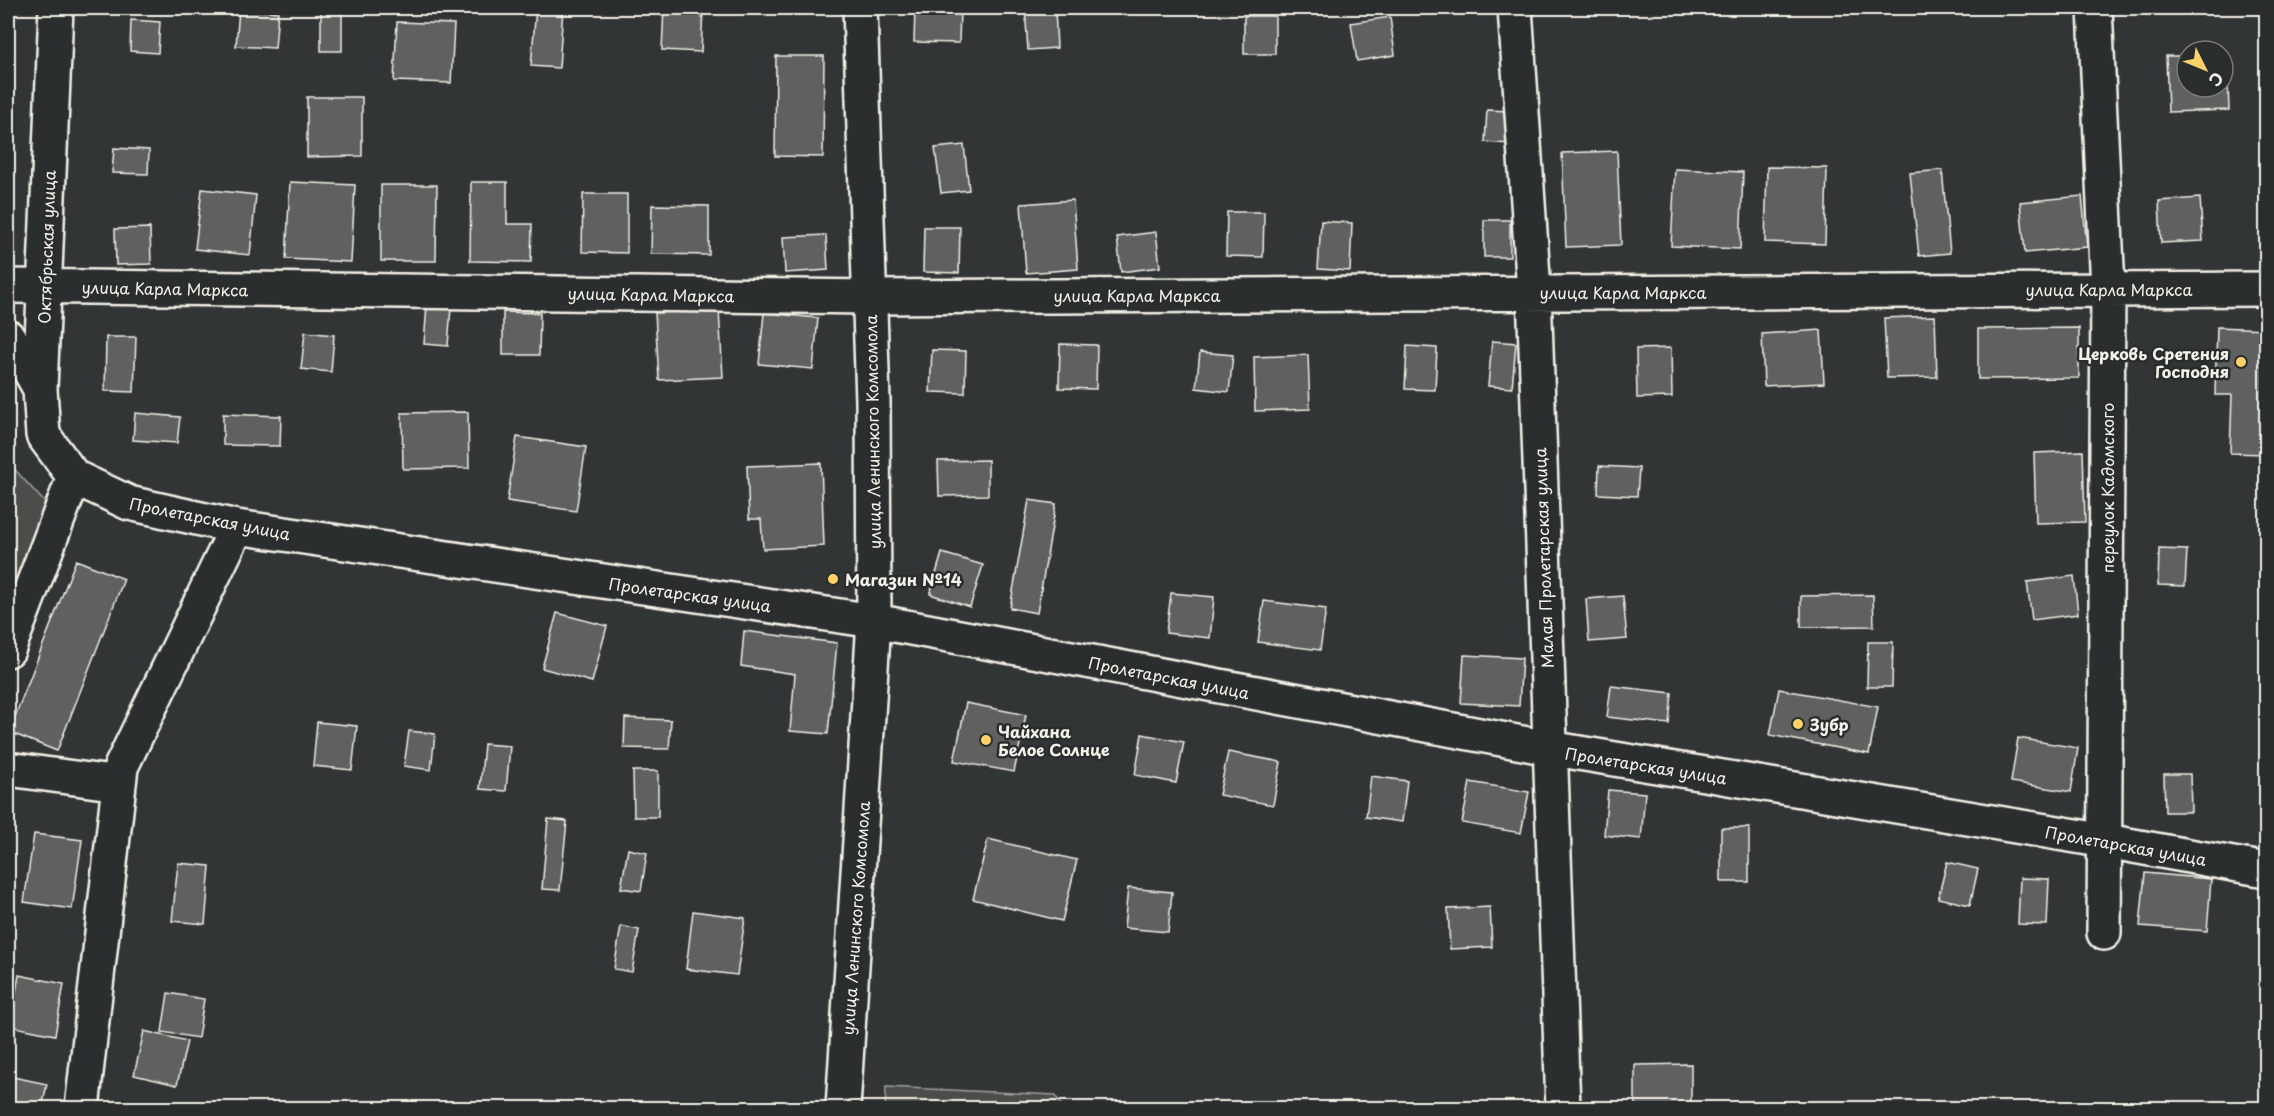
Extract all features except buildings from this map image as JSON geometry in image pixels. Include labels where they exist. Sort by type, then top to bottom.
[{"type":"street","name":"Октябрьская улица","points":[[56,8],[40,389],[44,435],[74,477]]},
{"type":"street","name":"улица Ленинского Комсомола","points":[[843,1108],[874,621],[873,401],[860,8]]},
{"type":"street","name":"Малая Пролетарская улица","points":[[1515,8],[1534,292],[1563,1108]]},
{"type":"street","name":"переулок Кадомского","points":[[2095,8],[2108,289],[2104,933]]},
{"type":"street","name":"улица Карла Маркса","points":[[8,286],[870,297],[2266,288]]},
{"type":"street","points":[[8,337],[40,389]]},
{"type":"street","points":[[8,650],[74,477]]},
{"type":"street","name":"Пролетарская улица","points":[[74,477],[129,503],[237,527],[874,621],[1549,748],[2266,870]]},
{"type":"street","points":[[82,1108],[121,767],[237,527]]},
{"type":"street","points":[[8,769],[119,784]]},
{"type":"shaded area","points":[[8,462],[48,506],[8,615]]},
{"type":"shaded area","points":[[886,1087],[1055,1095],[1063,1108],[885,1108]]},
{"type":"place","name":"Церковь Сретения Господня","points":[[2241,362]]},
{"type":"place","name":"Магазин №14","points":[[833,579]]},
{"type":"place","name":"Зубр","points":[[1798,724]]},
{"type":"place","name":"Чайхана Белое Солнце","points":[[986,740]]}]
